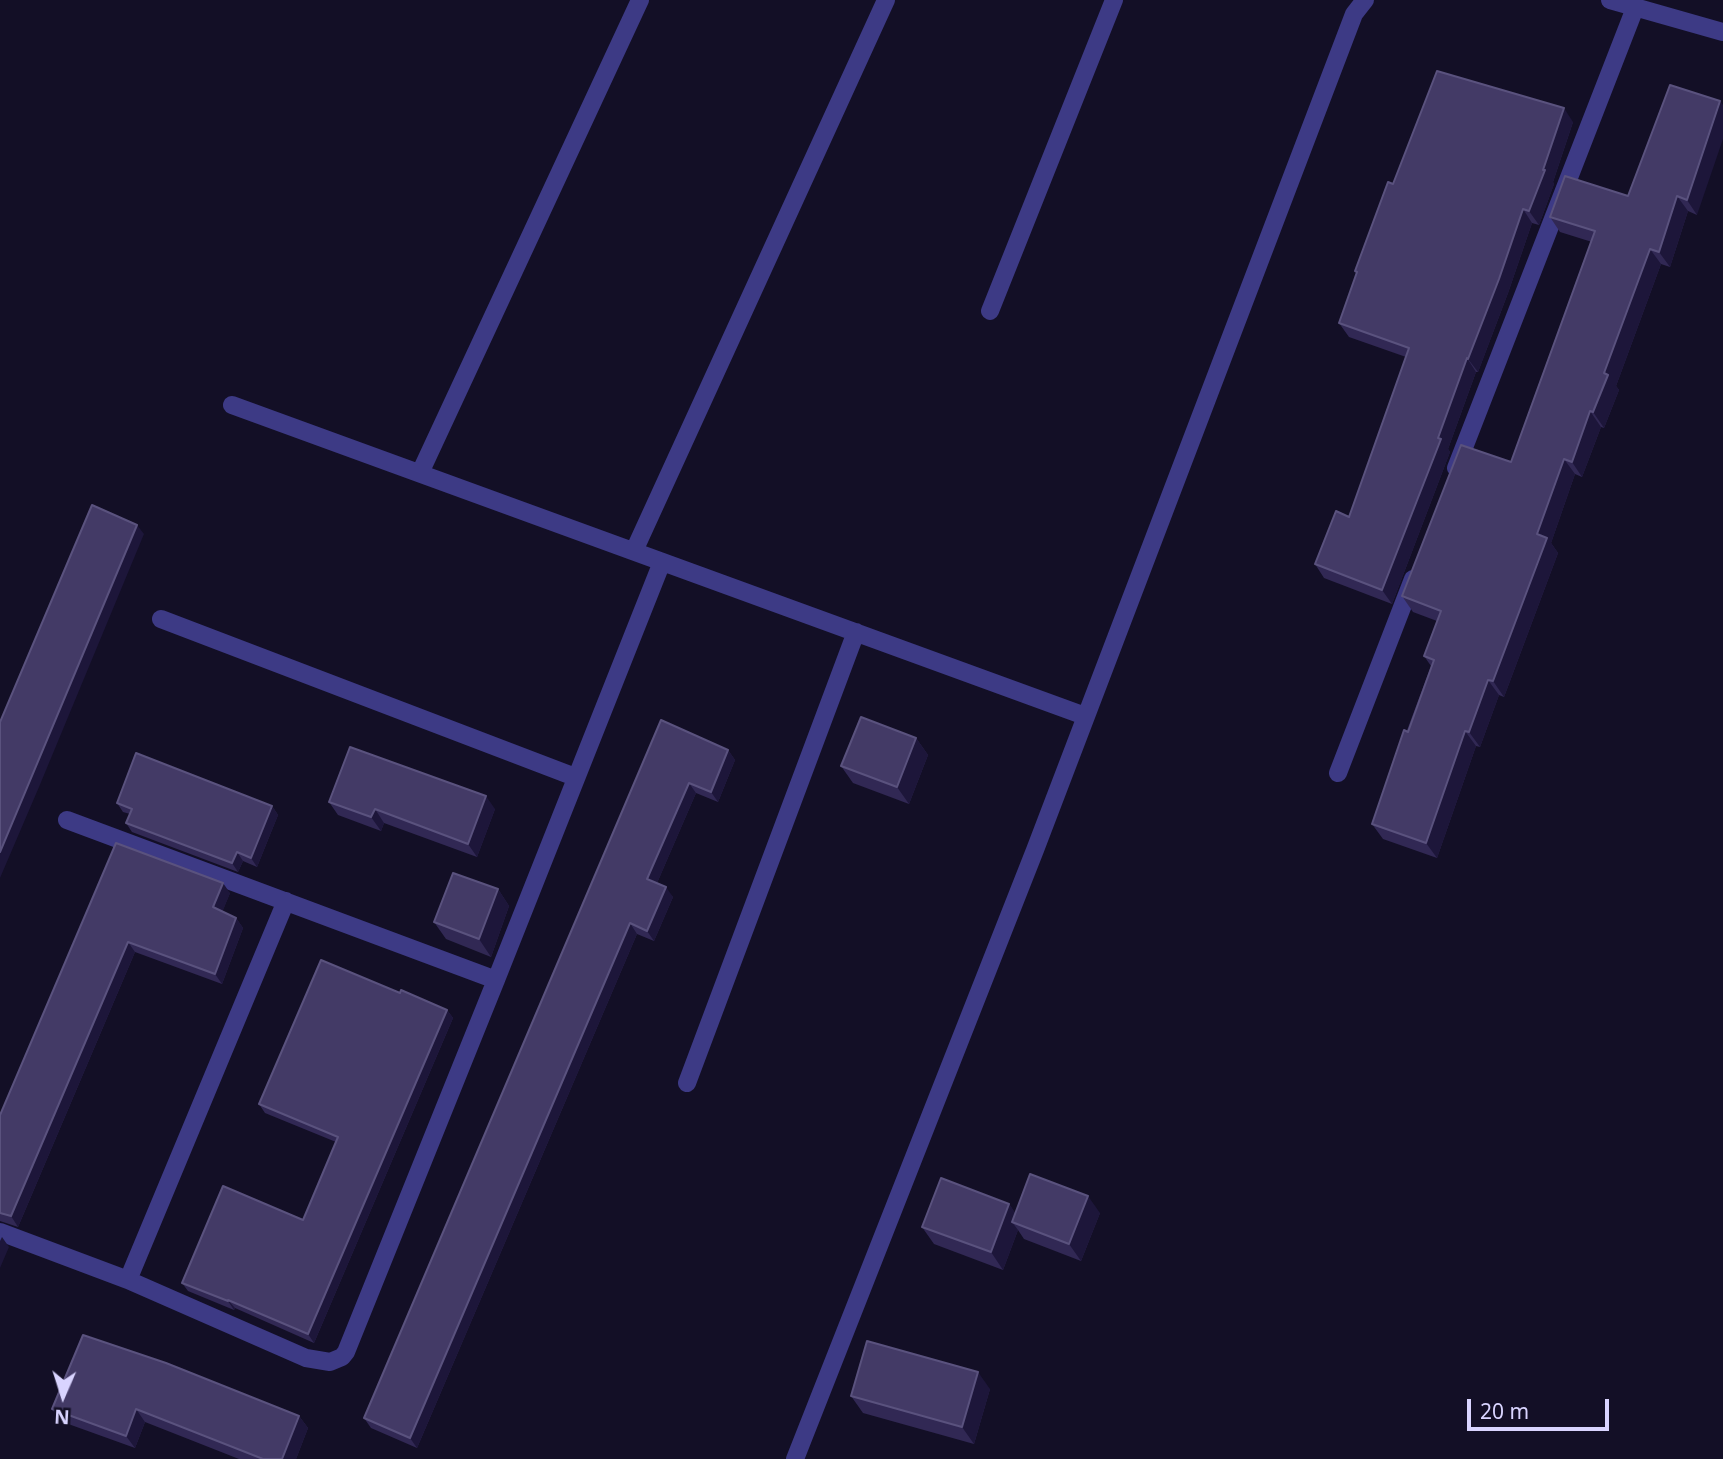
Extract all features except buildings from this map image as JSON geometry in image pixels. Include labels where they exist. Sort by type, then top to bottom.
[{"type":"street","points":[[420,473],[640,0]]},
{"type":"street","points":[[634,551],[887,0]]},
{"type":"street","points":[[990,311],[1114,0]]},
{"type":"street","points":[[795,1459],[1035,850],[1349,27],[1365,0]]},
{"type":"street","points":[[1610,0],[1723,32]]},
{"type":"street","points":[[1448,488],[1635,8]]},
{"type":"street","points":[[232,405],[1085,716]]},
{"type":"street","points":[[0,1231],[128,1280],[306,1358],[330,1362],[342,1357],[662,562]]},
{"type":"street","points":[[1338,773],[1418,566]]},
{"type":"street","points":[[161,619],[575,777]]},
{"type":"street","points":[[687,1083],[856,632]]},
{"type":"street","points":[[68,820],[496,980]]},
{"type":"street","points":[[128,1280],[286,901]]}]
